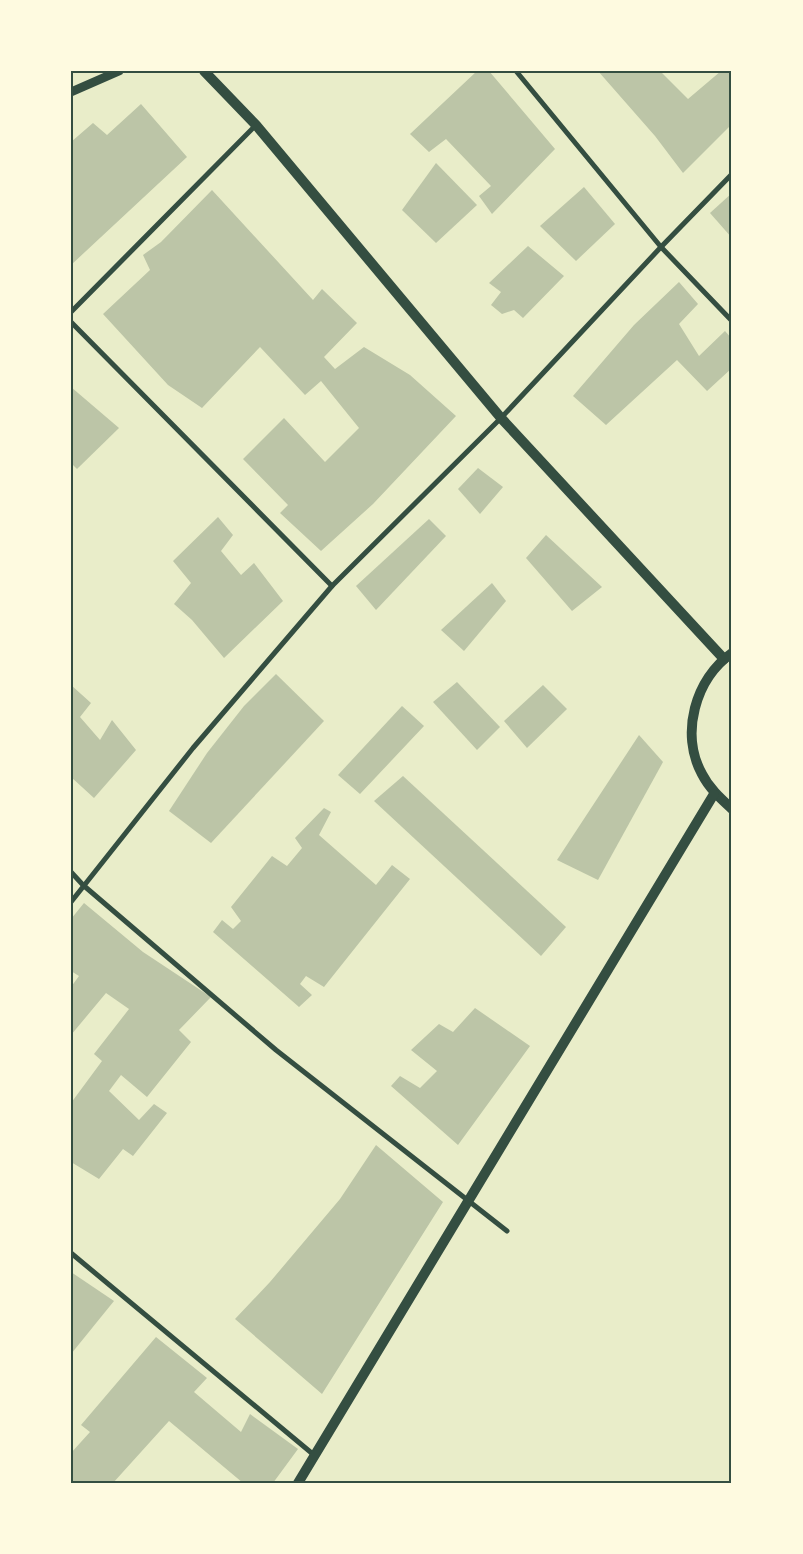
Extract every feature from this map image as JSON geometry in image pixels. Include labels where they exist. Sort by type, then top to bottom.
[{"type":"main road","points":[[204,71],[256,125],[501,418],[728,656],[707,678],[696,700],[692,724],[693,749],[701,773],[714,794],[732,809]]},
{"type":"main road","points":[[298,1483],[714,794]]},
{"type":"street","points":[[71,92],[119,71]]},
{"type":"street","points":[[516,71],[661,246],[732,321]]},
{"type":"street","points":[[71,312],[256,125]]},
{"type":"street","points":[[71,902],[193,748],[332,586],[501,418],[661,246],[732,174]]},
{"type":"street","points":[[71,322],[332,586]]},
{"type":"street","points":[[71,872],[83,885],[276,1050],[507,1231]]},
{"type":"street","points":[[71,1253],[314,1455]]},
{"type":"building","points":[[477,71],[489,71],[555,149],[492,214],[479,196],[491,186],[446,139],[429,152],[410,134]]},
{"type":"building","points":[[598,71],[660,71],[688,99],[721,71],[732,71],[732,124],[683,173],[655,136]]},
{"type":"building","points":[[141,104],[187,157],[71,265],[71,142],[93,123],[107,135]]},
{"type":"building","points":[[436,163],[477,205],[436,243],[402,210]]},
{"type":"building","points":[[584,187],[615,224],[576,261],[540,226]]},
{"type":"building","points":[[212,190],[313,300],[322,289],[357,323],[324,357],[335,369],[364,347],[410,375],[456,416],[373,504],[321,551],[280,513],[288,505],[243,459],[284,418],[325,462],[359,428],[321,381],[305,395],[260,347],[202,408],[168,385],[103,314],[150,270],[143,255],[161,242]]},
{"type":"building","points":[[732,193],[732,238],[710,213]]},
{"type":"building","points":[[528,246],[564,276],[523,318],[514,310],[502,314],[491,305],[501,292],[489,283]]},
{"type":"building","points":[[679,282],[698,304],[679,324],[699,356],[725,331],[732,339],[732,368],[707,391],[677,360],[606,425],[573,396],[634,325]]},
{"type":"building","points":[[71,387],[119,428],[77,469],[71,463]]},
{"type":"building","points":[[478,468],[503,487],[480,514],[458,489]]},
{"type":"building","points":[[218,517],[233,535],[221,551],[241,575],[254,563],[283,601],[224,658],[192,620],[174,604],[191,583],[173,561]]},
{"type":"building","points":[[429,519],[446,536],[376,610],[356,586]]},
{"type":"building","points":[[546,535],[602,587],[572,611],[526,558]]},
{"type":"building","points":[[492,583],[506,601],[464,651],[441,630]]},
{"type":"building","points":[[276,674],[324,721],[211,843],[169,811],[207,753],[244,706]]},
{"type":"building","points":[[457,682],[500,727],[477,750],[433,702]]},
{"type":"building","points":[[71,685],[91,703],[80,717],[100,740],[112,720],[136,750],[94,798],[71,777]]},
{"type":"building","points":[[543,685],[567,709],[527,748],[504,721]]},
{"type":"building","points":[[402,706],[424,726],[360,794],[338,775]]},
{"type":"building","points":[[639,735],[663,762],[598,880],[557,860]]},
{"type":"building","points":[[403,776],[566,927],[541,956],[374,801]]},
{"type":"building","points":[[324,808],[331,812],[319,835],[376,885],[392,865],[410,879],[324,987],[306,976],[300,984],[312,995],[299,1007],[213,932],[222,920],[233,929],[241,921],[231,907],[272,856],[287,866],[302,848],[295,838]]},
{"type":"building","points":[[84,903],[143,952],[211,997],[179,1030],[191,1042],[147,1097],[121,1075],[109,1091],[139,1120],[154,1104],[167,1113],[133,1156],[123,1149],[99,1179],[71,1162],[71,1103],[102,1061],[94,1054],[129,1009],[106,993],[71,1035],[71,987],[79,976],[71,971],[71,919]]},
{"type":"building","points":[[475,1008],[530,1046],[458,1145],[391,1086],[400,1076],[420,1088],[437,1071],[411,1050],[439,1024],[453,1032]]},
{"type":"building","points":[[376,1145],[443,1202],[322,1394],[235,1319],[270,1282],[340,1199]]},
{"type":"building","points":[[71,1272],[114,1301],[71,1354]]},
{"type":"building","points":[[156,1337],[207,1378],[194,1392],[241,1432],[250,1414],[298,1449],[273,1483],[243,1483],[169,1421],[113,1483],[71,1483],[71,1453],[90,1432],[81,1425]]}]
